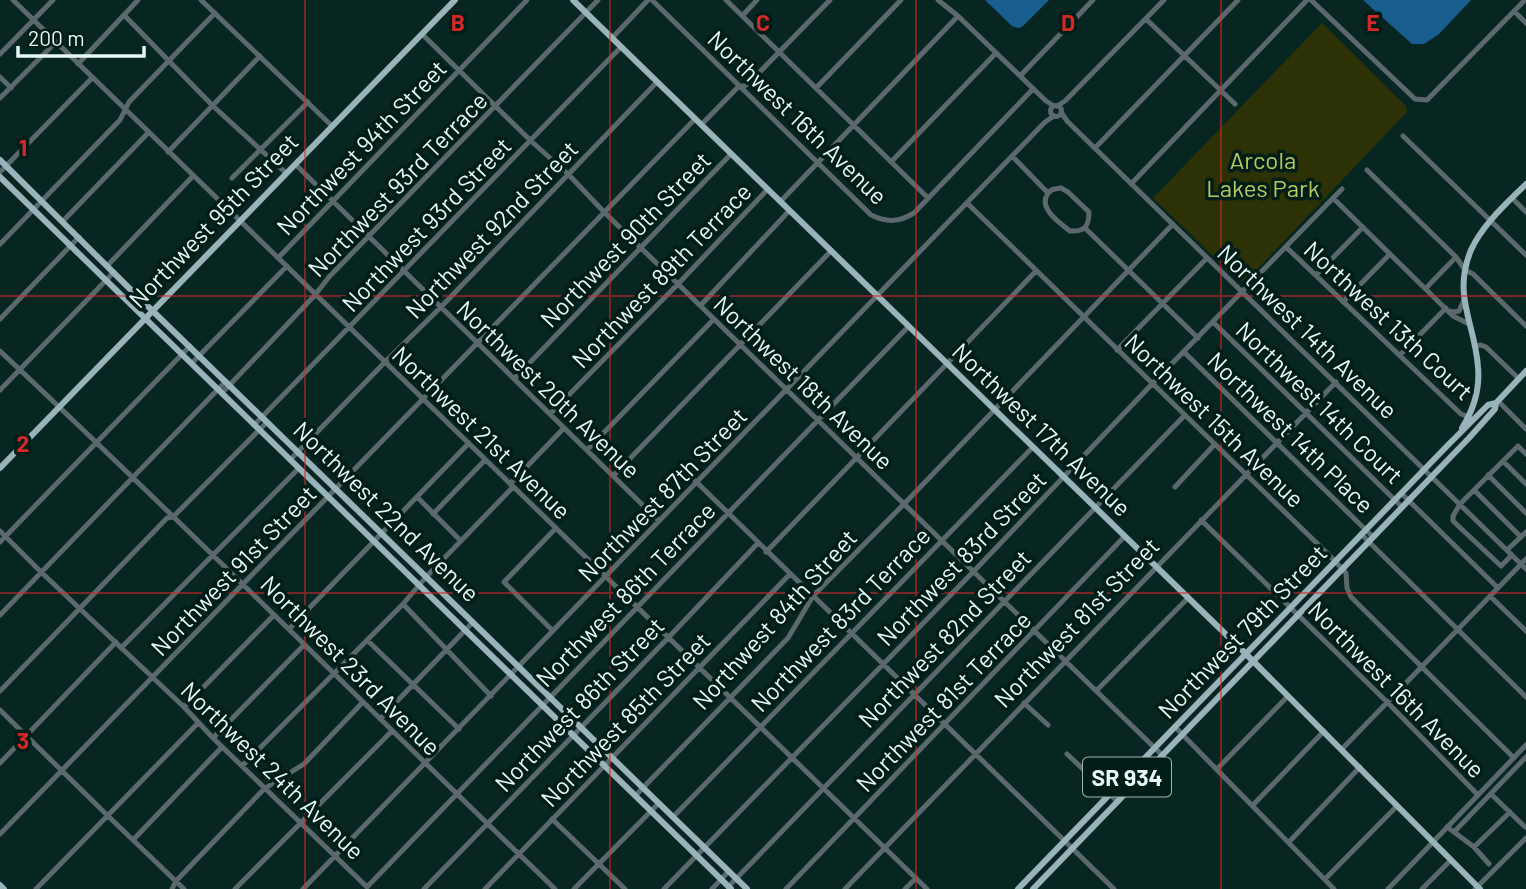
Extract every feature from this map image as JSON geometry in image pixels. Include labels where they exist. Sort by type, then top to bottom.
[{"type":"main road","name":"Northwest 95th Street","points":[[0,468],[455,0]]},
{"type":"main road","name":"Northwest 17th Avenue","points":[[573,0],[1254,661],[1478,888]]},
{"type":"main road","name":"Northwest 22nd Avenue","points":[[0,160],[747,889]]},
{"type":"main road","name":"Northwest 22nd Avenue","points":[[0,175],[730,888]]},
{"type":"main road","name":"SR 934","points":[[1460,433],[1475,402],[1478,382],[1475,346],[1464,300],[1465,270],[1480,233],[1526,184]]},
{"type":"main road","name":"Northwest 79th Street","points":[[1018,889],[1424,469],[1488,405],[1497,402],[1526,371]]},
{"type":"main road","name":"Northwest 79th Street","points":[[1032,889],[1432,476],[1495,410],[1497,402]]},
{"type":"main road","points":[[1024,883],[1032,889]]},
{"type":"main road","points":[[0,885],[4,889]]},
{"type":"street","name":"Northwest 21st Avenue","points":[[13,0],[927,889]]},
{"type":"street","points":[[0,54],[53,0]]},
{"type":"street","points":[[78,64],[138,0]]},
{"type":"street","points":[[201,0],[332,126]]},
{"type":"street","name":"Northwest 94th Street","points":[[278,258],[527,0]]},
{"type":"street","name":"Northwest 93rd Terrace","points":[[0,615],[315,295],[329,276],[597,0]]},
{"type":"street","points":[[612,38],[650,0]]},
{"type":"street","name":"Northwest 16th Avenue","points":[[650,0],[872,215],[882,220],[905,218],[914,213],[928,198]]},
{"type":"street","points":[[726,0],[928,198],[1033,89]]},
{"type":"street","points":[[741,16],[757,0]]},
{"type":"street","name":"Northwest 91st Street","points":[[0,834],[604,212],[698,122],[739,86],[749,83],[830,0]]},
{"type":"street","points":[[816,88],[901,0]]},
{"type":"street","points":[[938,0],[1056,111],[1164,0]]},
{"type":"street","points":[[1020,76],[1093,0]]},
{"type":"street","points":[[1094,148],[1238,0]]},
{"type":"street","points":[[1131,184],[1309,0],[1415,99],[1422,101],[1427,100],[1525,0]]},
{"type":"street","points":[[1514,11],[1526,23]]},
{"type":"street","points":[[0,244],[120,120],[129,102],[215,13]]},
{"type":"street","points":[[124,15],[213,106],[286,173]]},
{"type":"street","points":[[780,202],[958,16]]},
{"type":"street","points":[[1146,19],[1235,104]]},
{"type":"street","name":"Northwest 18th Avenue","points":[[422,34],[1163,755]]},
{"type":"street","points":[[0,98],[56,42]]},
{"type":"street","name":"Northwest 93rd Street","points":[[0,691],[167,518],[173,517],[349,327],[621,47]]},
{"type":"street","points":[[891,162],[996,52]]},
{"type":"street","points":[[168,152],[260,56]]},
{"type":"street","points":[[0,77],[10,88]]},
{"type":"street","points":[[0,175],[92,78]]},
{"type":"street","name":"Northwest 92nd Street","points":[[290,460],[657,82]]},
{"type":"street","points":[[232,178],[308,102]]},
{"type":"street","name":"Northwest 14th Avenue","points":[[1056,111],[1510,553],[1525,564]]},
{"type":"street","name":"Northwest 87th Street","points":[[303,889],[1056,111]]},
{"type":"street","points":[[63,221],[148,133]]},
{"type":"street","points":[[1403,136],[1526,255]]},
{"type":"street","name":"Northwest 90th Street","points":[[514,379],[731,154]]},
{"type":"street","points":[[1012,156],[1048,192],[1046,209],[1070,231],[1085,228]]},
{"type":"street","name":"Northwest 20th Avenue","points":[[295,164],[659,522]]},
{"type":"street","points":[[1367,170],[1456,257],[1465,270],[1473,274],[1526,326]]},
{"type":"street","points":[[107,266],[193,176]]},
{"type":"street","name":"Northwest 14th Court","points":[[1048,192],[1061,188],[1089,212],[1089,221],[1085,228],[1198,338]]},
{"type":"street","name":"Northwest 89th Terrace","points":[[550,414],[768,189]]},
{"type":"street","name":"Northwest 83rd Street","points":[[664,889],[1342,190]]},
{"type":"street","points":[[1333,198],[1453,316],[1469,324]]},
{"type":"street","points":[[1512,198],[1526,212]]},
{"type":"street","name":"Northwest 15th Avenue","points":[[967,203],[1343,568],[1351,597],[1514,758]]},
{"type":"street","points":[[701,305],[789,211]]},
{"type":"street","name":"Northwest 84th Street","points":[[635,796],[788,638],[813,596],[1173,224]]},
{"type":"street","points":[[1316,275],[1363,227]]},
{"type":"street","points":[[0,319],[79,237]]},
{"type":"street","name":"Northwest 13th Court","points":[[1286,247],[1461,414],[1469,417]]},
{"type":"street","points":[[613,476],[831,251]]},
{"type":"street","points":[[1343,302],[1391,254]]},
{"type":"street","points":[[1456,257],[1464,258],[1470,254]]},
{"type":"street","points":[[1426,288],[1456,257]]},
{"type":"street","points":[[1117,350],[1207,258]]},
{"type":"street","name":"Northwest 94th Street","points":[[192,363],[287,266]]},
{"type":"street","points":[[766,552],[1037,271]]},
{"type":"street","points":[[0,390],[114,272]]},
{"type":"street","points":[[1447,309],[1459,311],[1464,300]]},
{"type":"street","points":[[1400,355],[1447,309]]},
{"type":"street","points":[[587,450],[714,319]]},
{"type":"street","name":"Northwest 14th Court","points":[[1213,322],[1402,507]]},
{"type":"street","name":"Northwest 86th Terrace","points":[[368,888],[908,327]]},
{"type":"street","points":[[0,542],[190,346]]},
{"type":"street","points":[[1475,346],[1486,347],[1519,379]]},
{"type":"street","name":"Northwest 23rd Avenue","points":[[0,351],[244,584],[555,889]]},
{"type":"street","name":"Northwest 14th Place","points":[[1184,352],[1526,697]]},
{"type":"street","name":"Northwest 81st Street","points":[[845,889],[1336,382]]},
{"type":"street","name":"Northwest 13th Court","points":[[1497,402],[1526,429]]},
{"type":"street","name":"Northwest 82nd Street","points":[[730,888],[736,878],[1185,415]]},
{"type":"street","points":[[242,766],[403,604],[564,428]]},
{"type":"street","points":[[289,629],[469,443]]},
{"type":"street","points":[[1175,487],[1215,444]]},
{"type":"street","points":[[1474,490],[1523,534],[1501,566],[1453,521],[1453,516],[1461,503],[1474,490],[1489,475],[1503,461],[1518,446],[1526,454]]},
{"type":"street","name":"Northwest 83rd Terrace","points":[[673,817],[1033,447]]},
{"type":"street","points":[[433,514],[485,460]]},
{"type":"street","points":[[1503,461],[1526,484]]},
{"type":"street","points":[[680,466],[1114,889]]},
{"type":"street","points":[[121,648],[299,468]]},
{"type":"street","points":[[1489,475],[1526,513]]},
{"type":"street","name":"Northwest 14th Court","points":[[1401,494],[1498,588]]},
{"type":"street","points":[[418,498],[461,541]]},
{"type":"street","name":"Northwest 16th Avenue","points":[[1201,520],[1478,795]]},
{"type":"street","points":[[553,631],[504,582],[556,528]]},
{"type":"street","name":"Northwest 24th Avenue","points":[[0,531],[368,888]]},
{"type":"street","name":"Northwest 81st Terrace","points":[[786,889],[1125,536]]},
{"type":"street","name":"Northwest 86th Street","points":[[424,889],[758,543]]},
{"type":"street","points":[[1342,749],[1490,596],[1525,564]]},
{"type":"street","name":"Northwest 85th Street","points":[[485,889],[790,574]]},
{"type":"street","points":[[1490,596],[1526,631]]},
{"type":"street","points":[[1097,690],[1188,598]]},
{"type":"street","points":[[403,604],[491,696]]},
{"type":"street","points":[[184,707],[274,615]]},
{"type":"street","points":[[380,719],[473,622]]},
{"type":"street","points":[[368,640],[459,729]]},
{"type":"street","points":[[0,763],[116,642]]},
{"type":"street","points":[[213,738],[304,645]]},
{"type":"street","points":[[1217,769],[1288,696]]},
{"type":"street","points":[[172,889],[176,881],[264,789],[304,764],[363,702]]},
{"type":"street","points":[[1024,703],[1048,725]]},
{"type":"street","points":[[0,710],[184,889]]},
{"type":"street","points":[[36,889],[198,723]]},
{"type":"street","points":[[1175,727],[1334,889]]},
{"type":"street","points":[[235,889],[392,731]]},
{"type":"street","points":[[1252,805],[1324,731]]},
{"type":"street","points":[[133,840],[222,747]]},
{"type":"street","points":[[1388,889],[1525,748]]},
{"type":"street","points":[[1067,754],[1118,802]]},
{"type":"street","points":[[1454,832],[1526,757]]},
{"type":"street","points":[[1289,842],[1360,767]]},
{"type":"street","points":[[1491,794],[1525,827]]},
{"type":"street","points":[[575,889],[659,803]]},
{"type":"street","points":[[1325,879],[1397,806]]},
{"type":"street","points":[[1474,847],[1510,812]]},
{"type":"street","points":[[552,819],[625,889]]},
{"type":"street","points":[[1447,827],[1474,847],[1489,864]]},
{"type":"street","points":[[1478,888],[1526,838]]},
{"type":"street","points":[[1422,889],[1451,860]]},
{"type":"street","points":[[712,889],[729,871]]},
{"type":"street","points":[[905,889],[916,878]]},
{"type":"street","points":[[1100,889],[1107,882]]},
{"type":"green space","name":"Arcola Lakes Park","points":[[1322,23],[1406,106],[1407,112],[1246,281],[1239,281],[1153,198]]},
{"type":"water","points":[[985,0],[1049,0],[1018,28],[1012,26]]},
{"type":"water","points":[[1363,0],[1471,0],[1439,34],[1424,44],[1412,44]]}]
